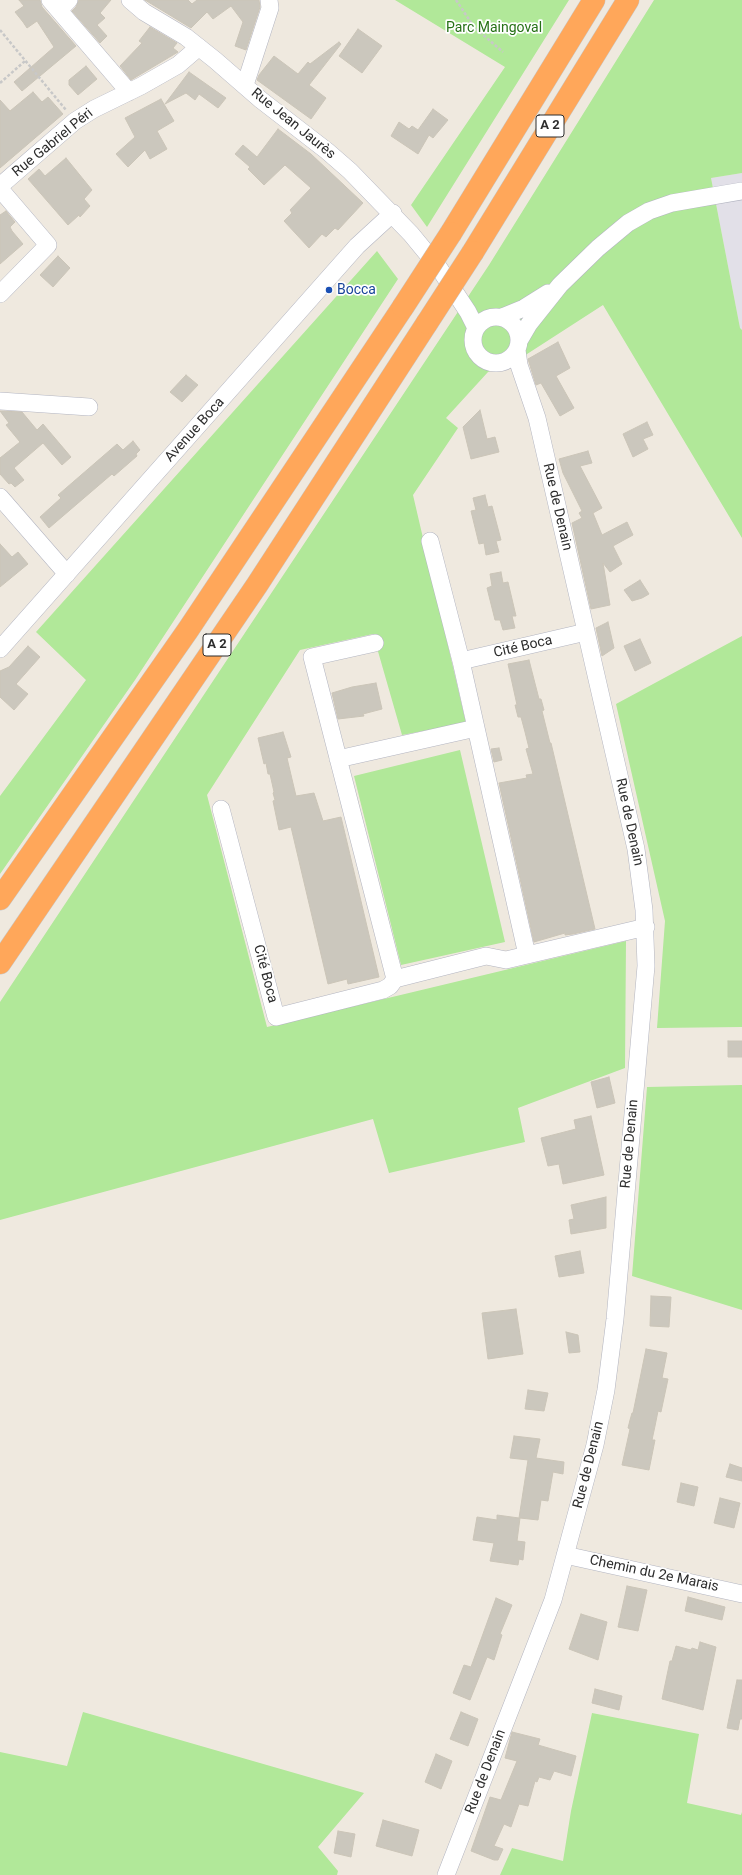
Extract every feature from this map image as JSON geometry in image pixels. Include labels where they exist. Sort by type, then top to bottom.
[{"type":"highway","name":"A 2","points":[[0,899],[227,572],[403,307],[451,233],[594,0]]},
{"type":"highway","name":"A 2","points":[[0,963],[261,579],[473,252],[628,0]]},
{"type":"street","name":"Rue Jean Jaurès","points":[[130,0],[144,12],[199,47],[276,112],[327,150],[393,213],[439,268],[468,297],[498,317]]},
{"type":"street","points":[[245,86],[270,8],[269,0]]},
{"type":"street","points":[[60,3],[129,92]]},
{"type":"street","name":"Rue Gabriel Péri","points":[[0,294],[48,245],[0,188],[75,121],[94,109],[178,65],[199,47]]},
{"type":"street","points":[[560,285],[534,302],[498,317],[483,321],[476,328],[474,338],[475,348],[484,359],[494,362],[507,360],[518,345],[529,324],[560,285],[603,244],[638,217],[660,207],[682,201],[742,191]]},
{"type":"street","name":"Avenue Boca","points":[[0,649],[357,246],[393,213]]},
{"type":"street","name":"Rue Jean Jaurès","points":[[439,268],[466,308],[476,328]]},
{"type":"street","points":[[498,317],[508,320],[516,328],[518,345]]},
{"type":"street","name":"Rue de Denain","points":[[446,1875],[542,1629],[565,1555],[595,1445],[606,1390],[614,1335],[646,966],[646,927],[636,849],[536,418],[519,365],[518,345]]},
{"type":"street","name":"Rue de Denain","points":[[494,362],[512,378],[529,400]]},
{"type":"street","points":[[0,401],[89,407]]},
{"type":"street","points":[[0,498],[67,574]]},
{"type":"street","points":[[430,541],[461,661],[527,955]]},
{"type":"street","name":"Cité Boca","points":[[461,661],[586,632]]},
{"type":"street","points":[[375,643],[312,657],[395,979]]},
{"type":"street","points":[[338,759],[476,728]]},
{"type":"street","name":"Cité Boca","points":[[221,809],[276,1017],[382,990],[390,986],[395,979],[486,956],[502,960],[646,927]]},
{"type":"street","name":"Chemin du 2e Marais","points":[[565,1555],[742,1594]]},
{"type":"path","points":[[456,0],[474,27],[503,52]]},
{"type":"path","points":[[0,30],[75,121]]},
{"type":"path","points":[[0,83],[25,61]]},
{"type":"shaded area","points":[[742,173],[742,330],[740,328],[711,178]]},
{"type":"green space","name":"Parc Maingoval","points":[[395,0],[569,0],[427,227],[411,205],[505,67]]},
{"type":"green space","points":[[654,0],[742,0],[742,173],[711,178],[740,328],[742,330],[742,538],[603,305],[524,356],[488,372],[446,418],[458,428],[413,495],[466,723],[402,735],[373,634],[300,650],[207,795],[267,1027],[626,941],[625,1068],[518,1108],[525,1142],[389,1173],[373,1119],[0,1220],[0,1002],[489,265]]},
{"type":"green space","points":[[377,251],[398,279],[135,680],[0,874],[0,796],[86,680],[36,632]]},
{"type":"green space","points":[[742,636],[742,1027],[657,1028],[665,921],[616,704]]},
{"type":"green space","points":[[460,750],[505,942],[401,965],[354,776]]},
{"type":"green space","points":[[742,1085],[742,1310],[632,1276],[647,1087]]},
{"type":"green space","points":[[83,1712],[364,1793],[318,1847],[338,1871],[337,1875],[0,1875],[0,1752],[67,1766]]},
{"type":"green space","points":[[592,1713],[699,1734],[687,1803],[741,1815],[742,1812],[742,1875],[500,1875],[512,1848],[563,1861],[571,1811]]},
{"type":"building","points":[[19,0],[40,0],[42,7],[76,46],[22,91],[14,82],[54,47],[37,21],[27,28],[15,12],[24,6]]},
{"type":"building","points":[[79,0],[111,0],[100,13],[105,18],[97,25],[107,36],[100,43],[72,11],[76,7]]},
{"type":"building","points":[[145,0],[188,0],[192,4],[197,0],[259,0],[260,7],[246,50],[235,46],[243,22],[231,6],[213,19],[207,12],[191,28]]},
{"type":"building","points":[[150,27],[177,43],[173,48],[178,52],[131,80],[120,66],[142,43],[139,41]]},
{"type":"building","points":[[358,29],[382,46],[362,73],[339,56]]},
{"type":"building","points":[[339,42],[341,44],[309,85],[326,98],[311,119],[257,80],[259,75],[274,56],[298,74],[308,62],[310,64]]},
{"type":"building","points":[[86,66],[97,79],[78,95],[69,85],[69,80]]},
{"type":"building","points":[[189,72],[226,98],[218,108],[199,94],[195,100],[186,93],[165,104]]},
{"type":"building","points":[[33,92],[42,102],[48,97],[63,114],[0,168],[0,100],[10,111]]},
{"type":"building","points":[[161,99],[174,121],[157,131],[167,149],[150,159],[145,150],[128,167],[116,154],[135,137],[125,118]]},
{"type":"building","points":[[433,109],[448,120],[433,138],[429,135],[418,154],[391,136],[399,122],[409,129],[412,126],[418,130]]},
{"type":"building","points":[[278,129],[311,154],[363,203],[338,230],[335,228],[326,237],[322,234],[309,248],[284,221],[292,213],[290,210],[311,188],[285,165],[264,185],[248,169],[250,167],[235,154],[243,145],[257,157]]},
{"type":"building","points":[[66,158],[92,190],[84,199],[90,206],[80,217],[79,215],[68,225],[28,179],[39,169],[45,176]]},
{"type":"building","points":[[6,211],[15,222],[10,227],[12,231],[23,244],[0,264],[0,215]]},
{"type":"building","points":[[58,256],[70,268],[53,287],[40,275]]},
{"type":"building","points":[[558,342],[570,368],[556,376],[574,408],[560,416],[541,383],[536,385],[528,359]]},
{"type":"building","points":[[186,375],[198,385],[182,402],[170,392]]},
{"type":"building","points":[[480,410],[487,439],[495,437],[499,452],[471,459],[463,427]]},
{"type":"building","points":[[0,411],[22,412],[37,430],[43,424],[71,457],[62,465],[43,443],[14,468],[24,480],[15,487],[11,483],[9,484],[0,474],[0,458],[20,442],[6,425],[9,423]]},
{"type":"building","points":[[647,422],[653,435],[643,439],[648,449],[633,457],[623,434]]},
{"type":"building","points":[[133,441],[140,450],[136,454],[137,456],[114,476],[112,474],[49,528],[40,517],[61,498],[58,495],[117,444],[123,450]]},
{"type":"building","points":[[588,451],[592,463],[580,466],[602,508],[593,513],[602,535],[627,522],[633,535],[613,546],[622,564],[610,572],[603,563],[610,605],[591,609],[572,523],[582,518],[579,513],[582,511],[563,473],[559,459]]},
{"type":"building","points":[[485,495],[488,507],[492,506],[501,540],[496,541],[499,552],[486,555],[484,543],[479,544],[471,511],[476,510],[473,498]]},
{"type":"building","points":[[0,544],[12,557],[18,552],[28,564],[0,587]]},
{"type":"building","points":[[501,572],[503,583],[508,582],[516,616],[512,616],[515,628],[503,630],[500,620],[495,620],[487,588],[492,586],[490,574]]},
{"type":"building","points":[[640,580],[649,594],[632,601],[624,590]]},
{"type":"building","points":[[608,622],[614,648],[602,656],[596,628]]},
{"type":"building","points":[[640,639],[651,663],[635,671],[624,646]]},
{"type":"building","points":[[28,646],[40,657],[16,684],[28,694],[14,710],[0,697],[0,671],[9,667]]},
{"type":"building","points":[[529,660],[539,699],[541,699],[544,710],[542,711],[595,929],[573,934],[565,935],[565,933],[534,942],[499,783],[527,778],[526,775],[533,774],[526,749],[529,748],[525,732],[521,717],[518,717],[515,705],[517,705],[508,664]]},
{"type":"building","points":[[376,683],[382,709],[363,714],[364,716],[338,719],[332,693],[352,687]]},
{"type":"building","points":[[283,732],[291,757],[287,758],[296,796],[314,793],[323,821],[341,817],[379,977],[348,984],[347,979],[328,984],[291,827],[279,830],[273,801],[275,800],[270,774],[268,774],[266,763],[264,764],[258,738]]},
{"type":"building","points":[[499,748],[502,760],[494,762],[491,749]]},
{"type":"building","points":[[728,1041],[742,1041],[742,1057],[728,1057]]},
{"type":"building","points":[[609,1077],[615,1103],[597,1108],[591,1082]]},
{"type":"building","points":[[591,1116],[604,1175],[563,1184],[559,1164],[548,1166],[541,1138],[576,1129],[574,1120]]},
{"type":"building","points":[[606,1197],[606,1228],[571,1234],[569,1220],[574,1219],[571,1205]]},
{"type":"building","points":[[580,1251],[584,1273],[559,1277],[555,1256]]},
{"type":"building","points":[[651,1296],[671,1297],[669,1327],[650,1326]]},
{"type":"building","points":[[516,1309],[523,1354],[488,1359],[482,1313]]},
{"type":"building","points":[[566,1332],[578,1335],[580,1352],[569,1353]]},
{"type":"building","points":[[646,1349],[667,1353],[662,1378],[668,1379],[661,1412],[658,1411],[652,1440],[655,1440],[649,1470],[622,1465],[630,1429],[628,1428],[633,1413]]},
{"type":"building","points":[[528,1390],[548,1393],[544,1411],[525,1409]]},
{"type":"building","points":[[514,1436],[540,1439],[536,1458],[564,1462],[563,1474],[553,1472],[548,1501],[541,1500],[538,1520],[520,1518],[517,1541],[525,1542],[523,1560],[519,1559],[518,1565],[490,1561],[494,1543],[473,1540],[477,1517],[497,1520],[497,1515],[519,1518],[528,1460],[510,1458]]},
{"type":"building","points":[[730,1464],[742,1468],[742,1481],[726,1477]]},
{"type":"building","points":[[681,1483],[698,1487],[694,1506],[677,1502]]},
{"type":"building","points":[[720,1498],[740,1503],[734,1528],[714,1523]]},
{"type":"building","points":[[627,1586],[647,1590],[638,1631],[618,1627]]},
{"type":"building","points":[[688,1597],[725,1607],[722,1620],[685,1611]]},
{"type":"building","points":[[496,1598],[512,1605],[500,1634],[502,1635],[494,1660],[487,1657],[470,1700],[453,1693],[464,1665],[471,1667]]},
{"type":"building","points":[[581,1614],[607,1622],[598,1660],[569,1649]]},
{"type":"building","points":[[700,1642],[716,1647],[703,1710],[662,1699],[670,1661],[672,1661],[676,1646],[691,1650],[692,1648],[698,1650]]},
{"type":"building","points":[[737,1680],[742,1680],[742,1719],[740,1719],[738,1730],[727,1728]]},
{"type":"building","points":[[595,1689],[622,1696],[619,1710],[592,1703]]},
{"type":"building","points":[[461,1712],[478,1719],[468,1746],[450,1739]]},
{"type":"building","points":[[512,1732],[540,1739],[538,1745],[576,1756],[571,1776],[554,1771],[550,1780],[539,1777],[537,1782],[535,1781],[528,1806],[519,1804],[511,1827],[504,1824],[494,1846],[503,1849],[498,1860],[494,1860],[471,1851],[490,1797],[501,1800],[517,1761],[505,1758]]},
{"type":"building","points":[[436,1754],[452,1761],[441,1789],[425,1782]]},
{"type":"building","points":[[383,1820],[419,1830],[412,1856],[376,1846]]},
{"type":"building","points":[[338,1831],[355,1834],[351,1857],[334,1853]]},
{"type":"place","name":"Bocca","points":[[329,290]]}]
